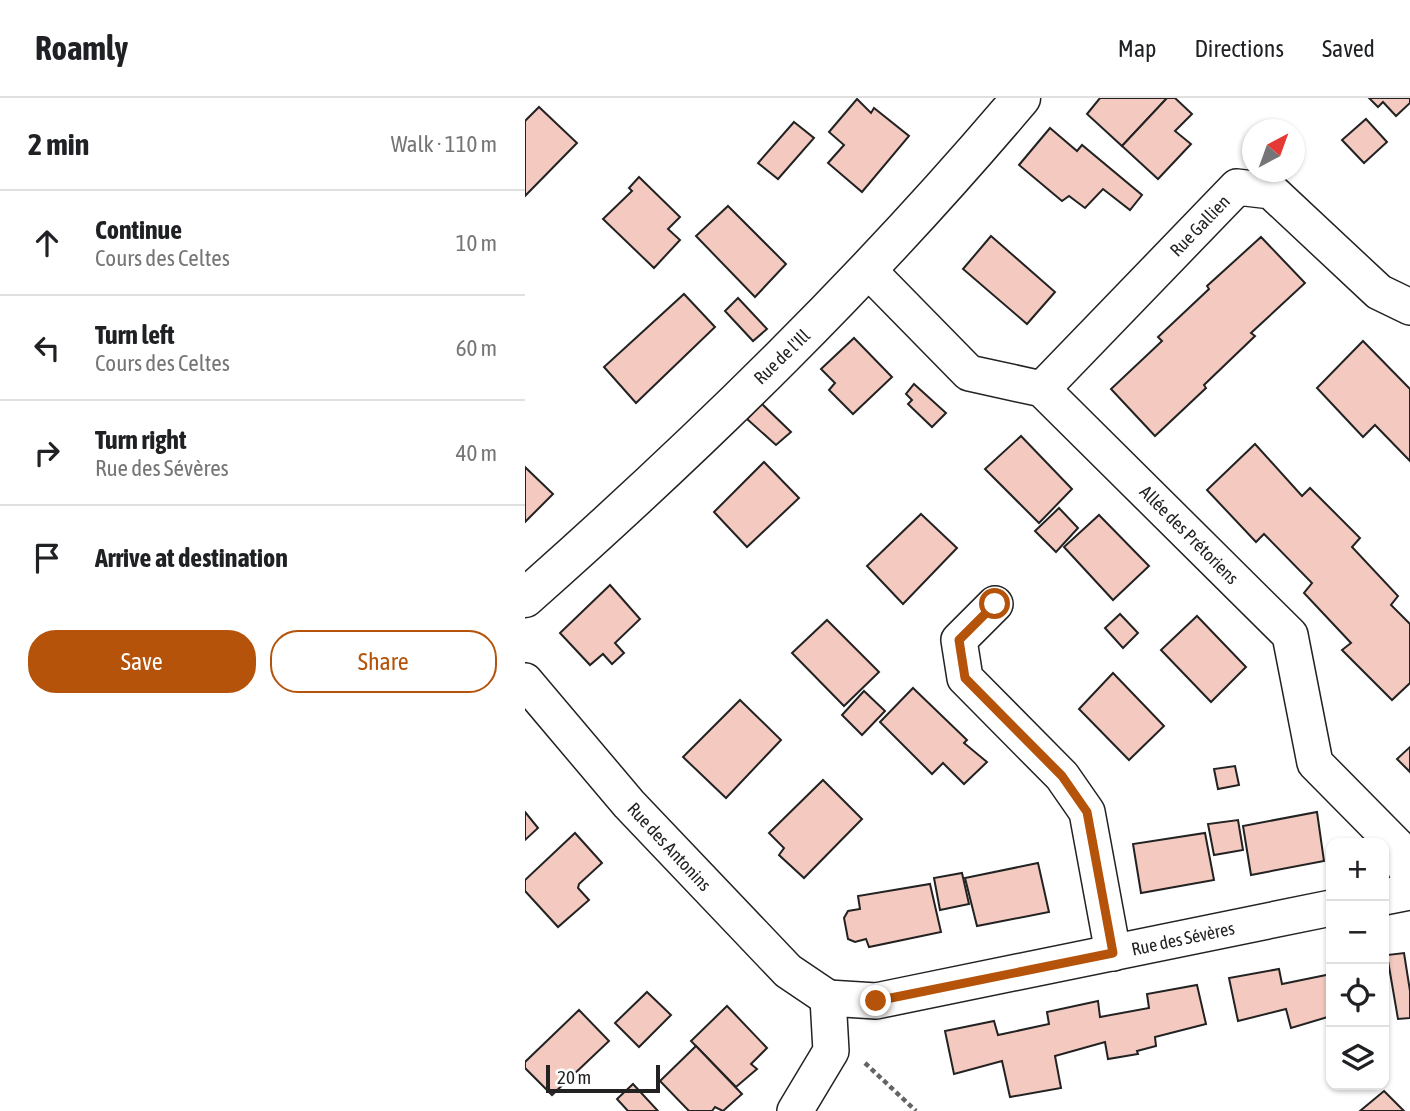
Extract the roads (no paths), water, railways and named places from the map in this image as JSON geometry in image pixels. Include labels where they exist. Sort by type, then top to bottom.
[{"type":"street","name":"Rue de l'Ill","points":[[525,598],[635,500],[869,271],[1021,98]]},
{"type":"street","name":"Rue Gallien","points":[[1042,389],[1237,187],[1271,191],[1379,292],[1410,307]]},
{"type":"street","points":[[869,271],[969,373],[1042,389]]},
{"type":"street","name":"Allée des Prétoriens","points":[[1042,389],[1290,635],[1315,762],[1396,845],[1410,880]]},
{"type":"street","points":[[995,604],[959,640],[965,678],[1062,776],[1087,812],[1113,953]]},
{"type":"street","name":"Rue des Antonins","points":[[525,681],[629,804],[778,962],[828,998]]},
{"type":"street","points":[[1389,896],[1410,892]]},
{"type":"street","name":"Rue des Sévères","points":[[828,998],[876,1001],[1326,909]]},
{"type":"street","points":[[795,1111],[831,1051],[828,998]]}]
